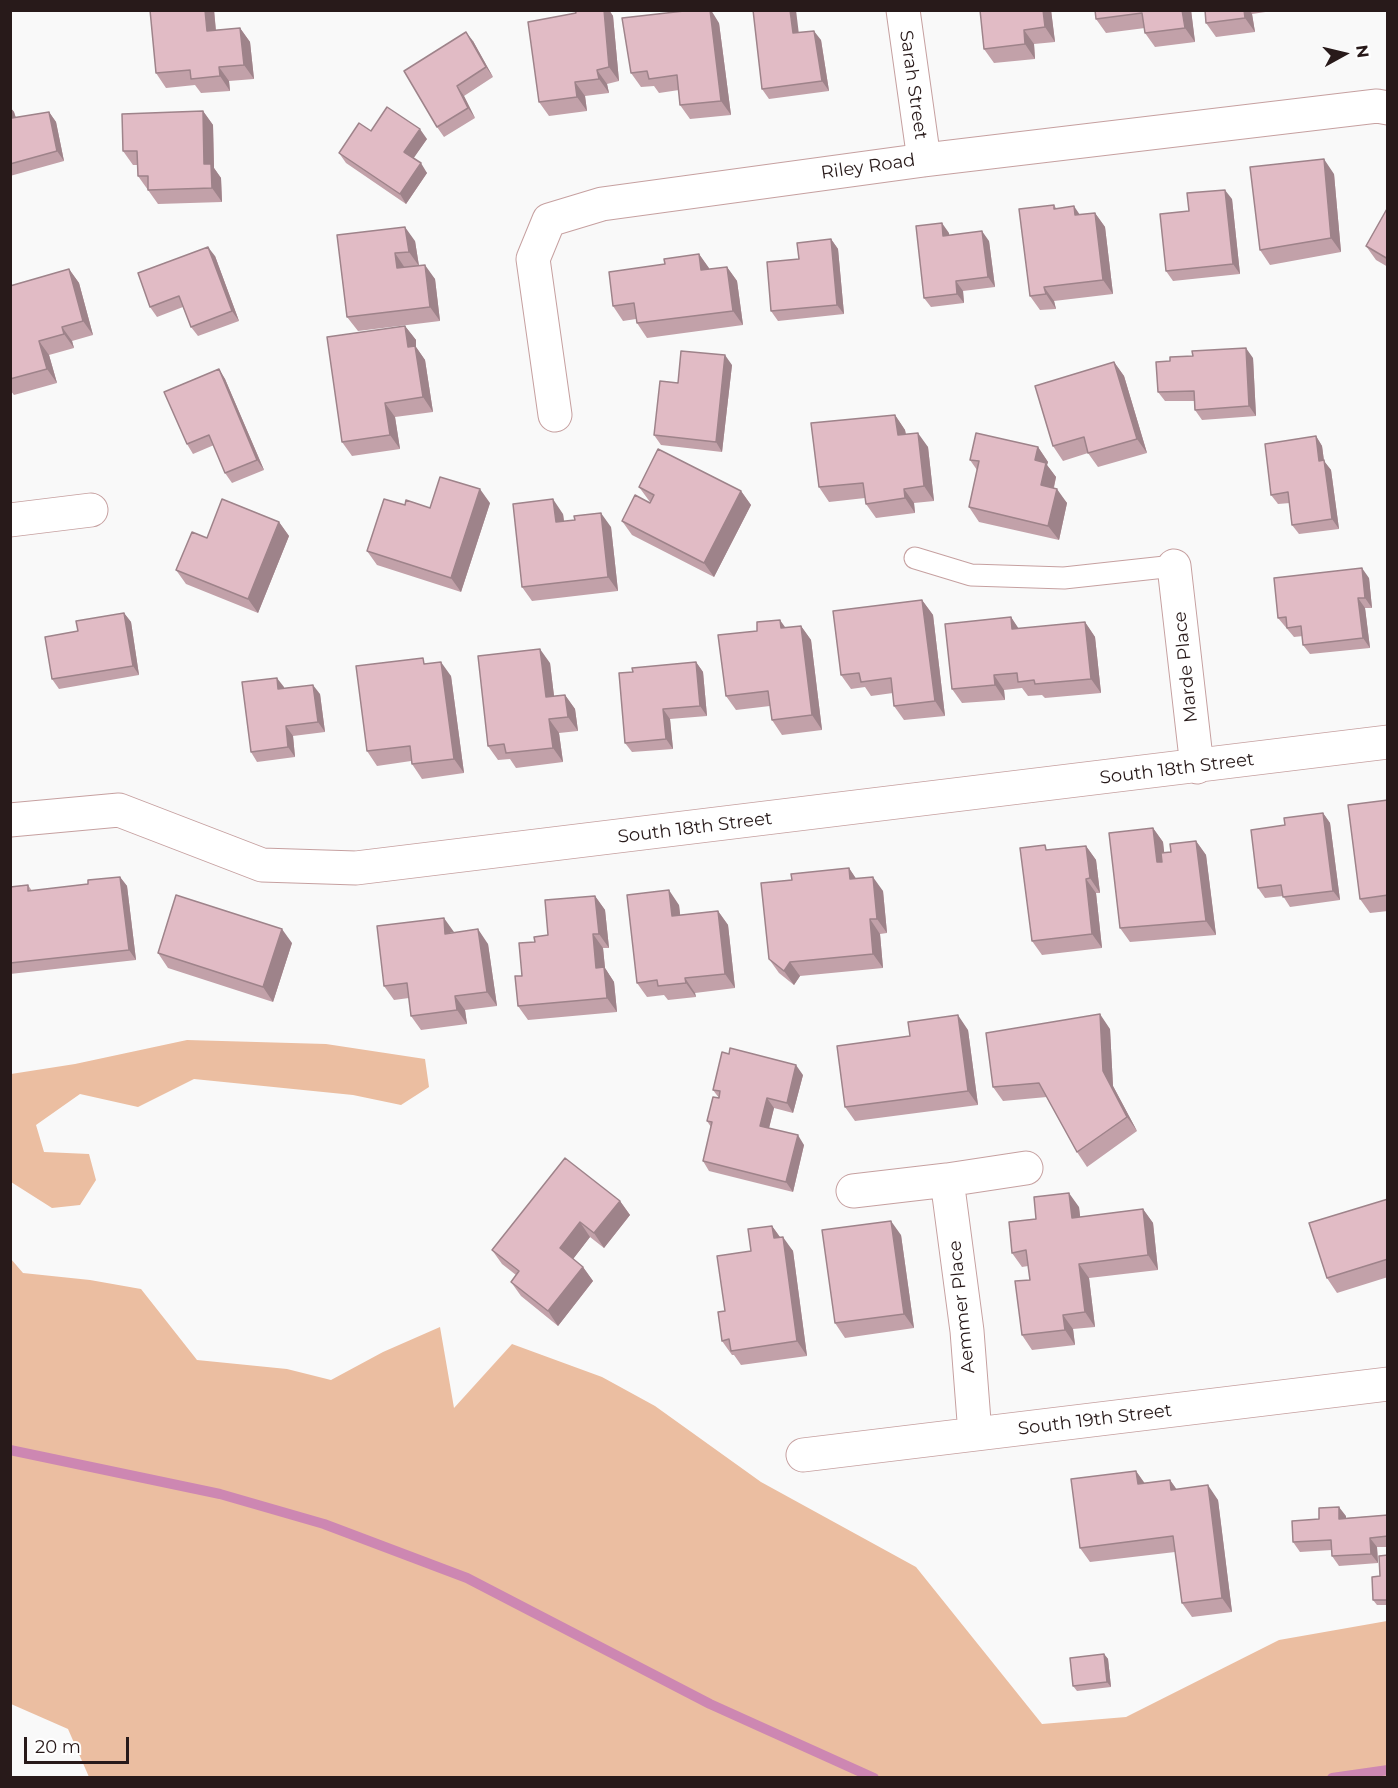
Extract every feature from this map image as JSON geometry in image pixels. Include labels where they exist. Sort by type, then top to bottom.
[{"type":"street","name":"Sarah Street","points":[[903,10],[924,160]]},
{"type":"street","name":"Riley Road","points":[[555,415],[533,259],[549,220],[603,204],[924,160],[1377,106],[1388,108]]},
{"type":"street","points":[[10,520],[91,510]]},
{"type":"street","name":"Marde Place","points":[[1174,566],[1197,767]]},
{"type":"street","name":"South 18th Street","points":[[10,820],[119,810],[262,865],[356,868],[1388,742]]},
{"type":"street","points":[[853,1191],[1026,1168]]},
{"type":"street","name":"Aemmer Place","points":[[947,1180],[967,1331],[975,1434]]},
{"type":"street","name":"South 19th Street","points":[[803,1455],[1388,1384]]},
{"type":"lane","points":[[915,558],[971,575],[1065,578],[1174,566]]},
{"type":"shaded area","points":[[187,1040],[326,1044],[425,1059],[429,1087],[401,1105],[353,1095],[194,1079],[138,1107],[80,1094],[36,1125],[44,1152],[89,1154],[96,1180],[80,1205],[52,1208],[11,1182],[11,1074],[75,1064]]},
{"type":"shaded area","points":[[11,1259],[23,1273],[90,1280],[141,1289],[197,1360],[287,1369],[331,1380],[383,1352],[440,1327],[454,1408],[512,1344],[602,1377],[655,1406],[761,1482],[916,1567],[1042,1724],[1126,1717],[1279,1640],[1387,1621],[1387,1777],[89,1777],[68,1729],[11,1704]]},
{"type":"building","points":[[150,10],[205,10],[207,31],[240,28],[244,65],[219,67],[220,76],[191,79],[190,70],[156,73]]},
{"type":"building","points":[[575,10],[604,10],[609,67],[597,70],[599,79],[575,82],[577,97],[539,102],[528,22],[576,13]]},
{"type":"building","points":[[710,10],[721,101],[680,105],[677,75],[649,79],[647,71],[631,73],[622,18]]},
{"type":"building","points":[[753,10],[790,10],[793,33],[814,31],[822,81],[762,89]]},
{"type":"building","points":[[980,10],[1043,10],[1045,27],[1024,30],[1025,44],[984,49]]},
{"type":"building","points":[[1095,10],[1182,10],[1185,28],[1145,33],[1142,13],[1096,19]]},
{"type":"building","points":[[1205,10],[1244,10],[1245,18],[1206,23]]},
{"type":"building","points":[[466,32],[486,67],[457,86],[468,108],[437,127],[404,71]]},
{"type":"building","points":[[387,107],[420,129],[404,152],[421,163],[400,194],[339,153],[359,123],[371,131]]},
{"type":"building","points":[[203,111],[204,164],[211,164],[212,188],[148,190],[148,176],[138,176],[137,151],[123,151],[122,114]]},
{"type":"building","points":[[49,112],[57,151],[10,164],[10,113],[12,118]]},
{"type":"building","points":[[1324,159],[1331,238],[1260,250],[1250,167]]},
{"type":"building","points":[[1225,190],[1233,264],[1166,271],[1160,214],[1189,211],[1187,193]]},
{"type":"building","points":[[1054,205],[1054,209],[1074,206],[1075,215],[1095,213],[1103,280],[1044,287],[1046,294],[1030,296],[1019,209]]},
{"type":"building","points":[[1388,207],[1388,259],[1366,246]]},
{"type":"building","points":[[942,223],[943,236],[982,231],[988,277],[956,281],[957,294],[924,298],[916,226]]},
{"type":"building","points":[[405,227],[409,252],[395,253],[397,268],[425,265],[430,307],[347,317],[337,235]]},
{"type":"building","points":[[831,239],[837,305],[771,311],[767,262],[799,259],[797,243]]},
{"type":"building","points":[[208,247],[232,311],[191,327],[179,296],[150,307],[138,273]]},
{"type":"building","points":[[699,254],[701,270],[727,267],[733,311],[637,323],[634,303],[613,306],[609,272],[665,264],[664,259]]},
{"type":"building","points":[[69,269],[83,321],[62,327],[64,334],[39,341],[47,369],[10,379],[10,286]]},
{"type":"building","points":[[405,326],[408,347],[415,346],[423,397],[385,403],[390,435],[342,442],[327,337]]},
{"type":"building","points":[[1246,348],[1249,406],[1195,410],[1194,391],[1158,392],[1156,362],[1170,361],[1170,357],[1193,356],[1192,351]]},
{"type":"building","points":[[681,351],[725,355],[716,442],[654,435],[660,381],[678,383]]},
{"type":"building","points":[[1114,362],[1137,439],[1088,453],[1084,437],[1053,446],[1035,386]]},
{"type":"building","points":[[219,369],[257,460],[225,473],[209,435],[187,444],[164,392]]},
{"type":"building","points":[[895,415],[898,435],[918,433],[924,486],[904,489],[905,498],[866,504],[863,483],[819,487],[811,423]]},
{"type":"building","points":[[976,433],[1038,447],[1035,460],[1046,463],[1041,485],[1057,489],[1048,526],[969,507],[979,461],[970,460]]},
{"type":"building","points":[[1316,436],[1319,461],[1324,460],[1332,519],[1292,525],[1288,492],[1271,495],[1265,444]]},
{"type":"building","points":[[658,449],[741,491],[704,563],[622,521],[635,495],[650,503],[654,495],[639,487]]},
{"type":"building","points":[[440,477],[480,489],[451,578],[367,551],[384,499],[405,505],[406,500],[430,508]]},
{"type":"building","points":[[222,499],[279,522],[248,599],[176,570],[192,532],[207,538]]},
{"type":"building","points":[[553,499],[556,522],[575,520],[574,516],[601,513],[608,577],[522,587],[513,504]]},
{"type":"building","points":[[1362,568],[1365,598],[1358,598],[1363,638],[1303,645],[1301,626],[1287,628],[1286,617],[1278,618],[1274,578]]},
{"type":"building","points":[[922,600],[935,701],[894,706],[891,678],[861,682],[859,673],[841,675],[833,611]]},
{"type":"building","points":[[124,613],[133,666],[52,679],[45,637],[78,631],[76,621]]},
{"type":"building","points":[[1011,617],[1012,629],[1085,622],[1091,679],[1035,684],[1034,680],[1018,682],[1017,673],[994,675],[995,685],[952,689],[945,624]]},
{"type":"building","points":[[780,620],[781,628],[801,626],[812,715],[772,720],[768,691],[726,696],[718,635],[757,631],[757,622]]},
{"type":"building","points":[[540,649],[546,697],[565,695],[568,717],[549,719],[553,748],[506,753],[504,744],[488,746],[478,656]]},
{"type":"building","points":[[423,658],[424,664],[441,662],[454,759],[412,764],[410,746],[367,751],[356,666]]},
{"type":"building","points":[[696,662],[700,706],[663,709],[666,739],[625,743],[619,673],[633,672],[632,668]]},
{"type":"building","points":[[277,678],[278,689],[313,685],[318,722],[286,726],[288,747],[251,752],[242,682]]},
{"type":"building","points":[[1388,800],[1388,895],[1360,899],[1348,805]]},
{"type":"building","points":[[1323,813],[1333,891],[1283,897],[1281,885],[1258,888],[1251,830],[1285,825],[1284,818]]},
{"type":"building","points":[[1153,828],[1157,862],[1162,862],[1161,853],[1171,852],[1170,844],[1196,841],[1206,921],[1120,928],[1109,833]]},
{"type":"building","points":[[1045,845],[1046,850],[1086,846],[1090,878],[1086,879],[1092,934],[1032,941],[1020,848]]},
{"type":"building","points":[[849,868],[850,879],[873,877],[877,919],[870,919],[873,954],[790,962],[784,971],[769,959],[761,883],[792,880],[791,874]]},
{"type":"building","points":[[120,877],[129,950],[10,963],[10,887],[28,885],[28,891],[88,884],[88,880]]},
{"type":"building","points":[[669,890],[672,916],[718,911],[725,974],[685,978],[686,983],[658,986],[657,980],[637,983],[627,895]]},
{"type":"building","points":[[176,895],[282,929],[263,987],[158,953]]},
{"type":"building","points":[[595,896],[599,934],[593,934],[596,968],[604,967],[607,998],[518,1006],[515,976],[522,976],[519,943],[535,942],[534,937],[548,935],[545,900]]},
{"type":"building","points":[[444,918],[445,934],[478,929],[487,992],[455,996],[457,1010],[411,1016],[407,983],[384,986],[377,926]]},
{"type":"building","points":[[1100,1014],[1103,1071],[1127,1117],[1077,1152],[1039,1083],[993,1087],[986,1033]]},
{"type":"building","points":[[958,1015],[968,1091],[845,1107],[837,1046],[910,1036],[908,1022]]},
{"type":"building","points":[[730,1048],[796,1065],[787,1103],[767,1098],[760,1126],[798,1135],[786,1182],[703,1161],[712,1122],[707,1121],[713,1097],[719,1098],[720,1091],[713,1090],[722,1052],[729,1054]]},
{"type":"building","points":[[565,1158],[620,1201],[594,1233],[580,1222],[560,1248],[583,1267],[548,1311],[511,1282],[519,1271],[492,1250]]},
{"type":"building","points":[[1069,1193],[1072,1218],[1143,1209],[1148,1255],[1079,1264],[1085,1312],[1063,1315],[1065,1330],[1022,1335],[1015,1281],[1030,1280],[1026,1250],[1012,1253],[1009,1222],[1036,1219],[1034,1197]]},
{"type":"building","points":[[1388,1199],[1388,1259],[1327,1278],[1309,1223]]},
{"type":"building","points":[[891,1221],[904,1314],[835,1323],[822,1230]]},
{"type":"building","points":[[772,1226],[774,1238],[783,1237],[797,1341],[731,1351],[729,1339],[722,1341],[718,1312],[725,1311],[717,1256],[751,1251],[748,1229]]},
{"type":"building","points":[[1136,1471],[1138,1484],[1170,1480],[1171,1490],[1208,1485],[1222,1598],[1182,1603],[1173,1536],[1080,1548],[1071,1479]]},
{"type":"building","points":[[1339,1507],[1339,1519],[1388,1515],[1388,1536],[1370,1538],[1371,1554],[1332,1556],[1331,1540],[1293,1542],[1292,1521],[1319,1519],[1319,1508]]},
{"type":"building","points":[[1388,1555],[1388,1600],[1373,1600],[1372,1577],[1380,1576],[1379,1556]]},
{"type":"building","points":[[1104,1654],[1107,1682],[1073,1686],[1070,1658]]},
{"type":"waterway","points":[[10,1450],[220,1494],[324,1524],[467,1578],[710,1704],[874,1778]]},
{"type":"waterway","points":[[1332,1778],[1388,1770]]}]
